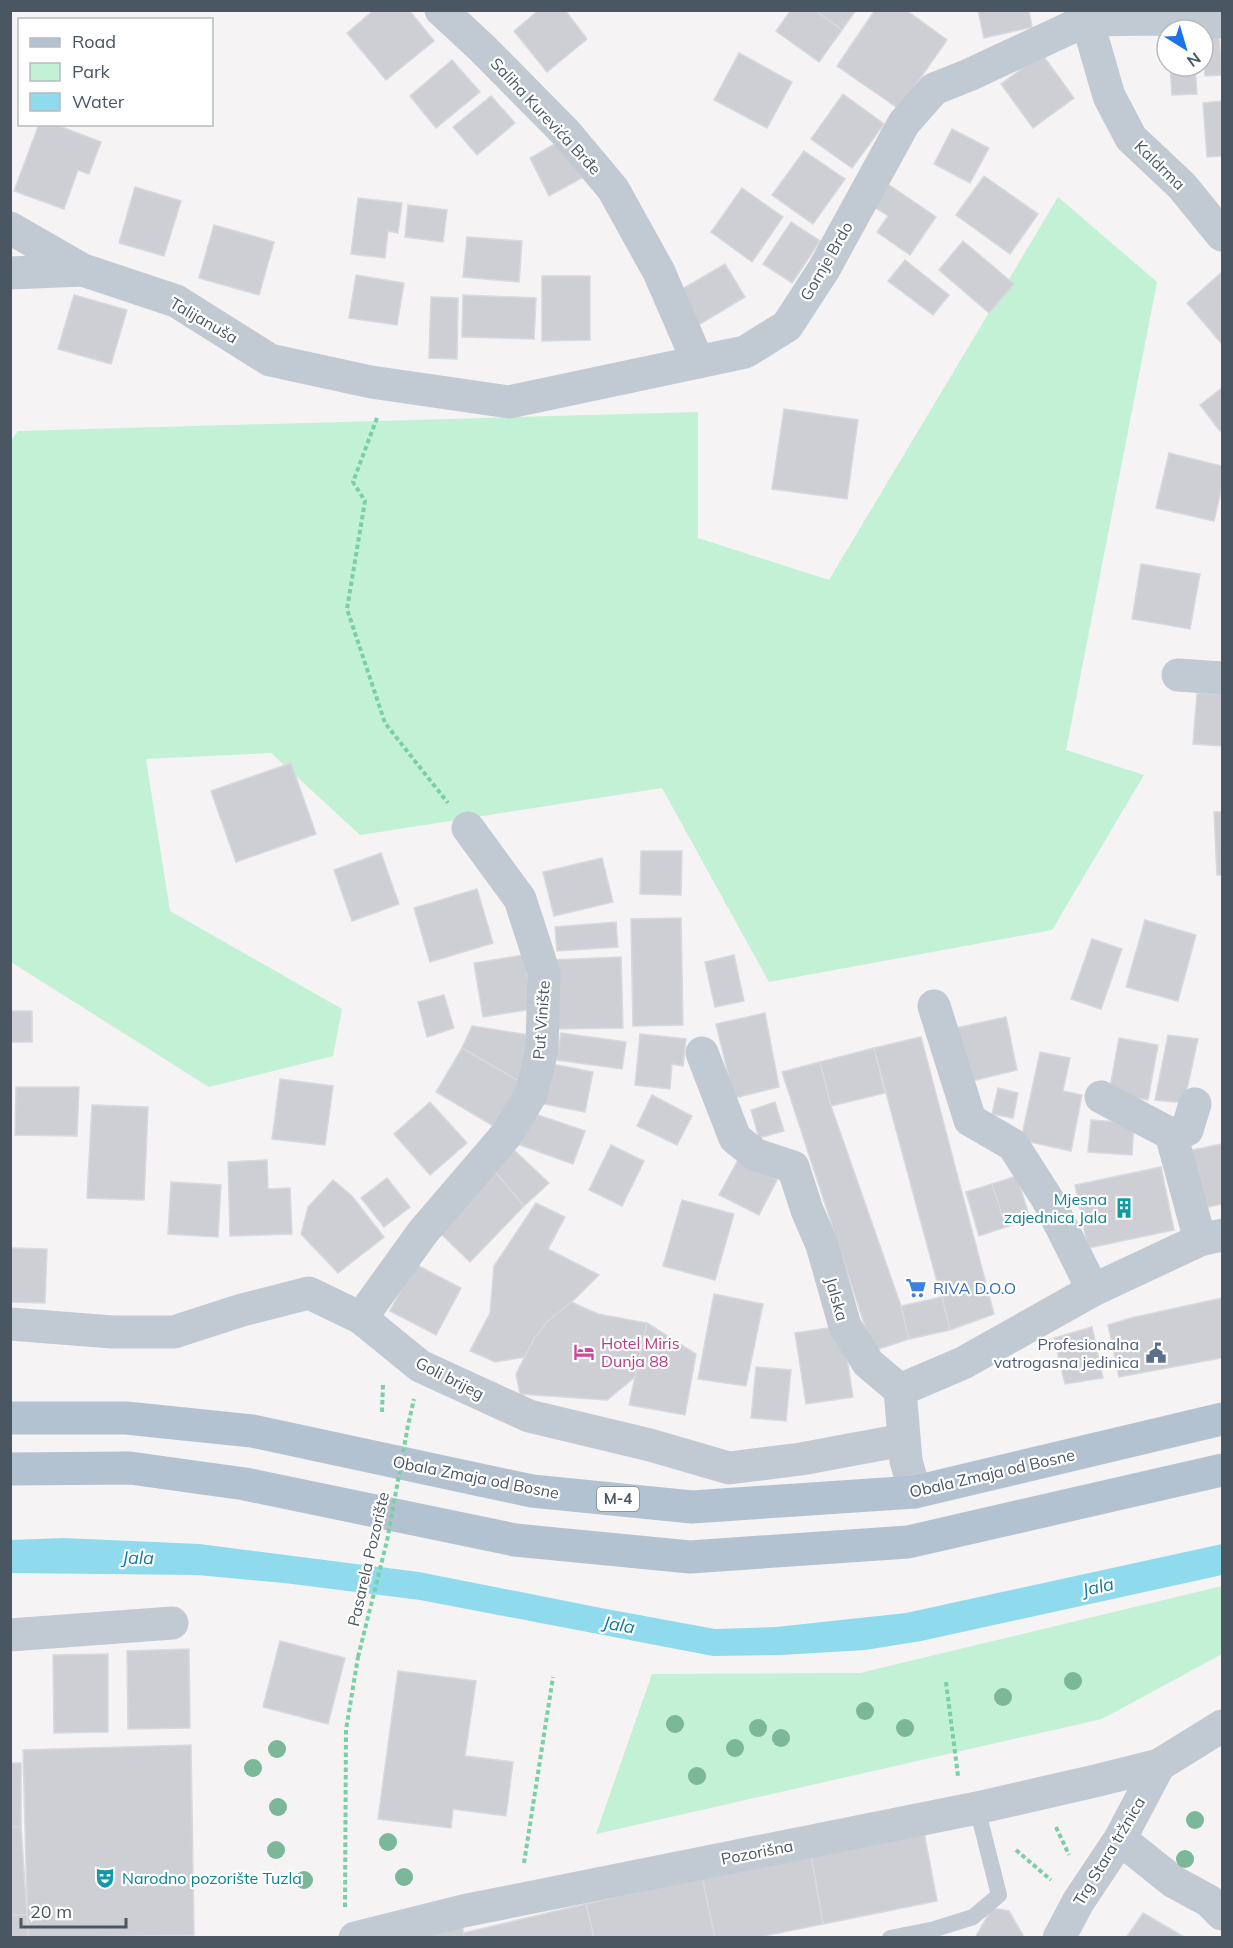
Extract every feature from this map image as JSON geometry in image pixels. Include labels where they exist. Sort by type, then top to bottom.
[{"type":"main road","name":"Obala Zmaja od Bosne","points":[[10,1418],[126,1418],[252,1431],[532,1491],[692,1507],[915,1492],[1222,1419]]},
{"type":"main road","points":[[10,1469],[130,1468],[245,1484],[515,1540],[690,1557],[908,1542],[1222,1470]]},
{"type":"street","name":"Saliha Kurevića Brđe","points":[[441,10],[566,133],[613,189],[659,272],[698,362]]},
{"type":"street","name":"Gornje Brdo","points":[[371,382],[509,402],[744,352],[787,326],[824,269],[904,123],[934,89],[969,75],[1084,15],[1222,22]]},
{"type":"street","name":"Kaldrma","points":[[1084,15],[1109,96],[1131,138],[1182,186],[1222,235]]},
{"type":"street","name":"Talijanuša","points":[[10,228],[83,270],[176,301],[270,360],[371,382]]},
{"type":"street","points":[[10,273],[83,270]]},
{"type":"street","points":[[1178,675],[1222,678]]},
{"type":"street","name":"Put Vinište","points":[[362,1318],[423,1232],[507,1134],[531,1094],[542,1050],[544,973],[520,899],[468,828]]},
{"type":"street","points":[[934,1006],[970,1120],[1013,1145],[1048,1200],[1094,1290]]},
{"type":"street","name":"Jalska","points":[[702,1053],[735,1138],[756,1155],[794,1167],[807,1210],[822,1245],[845,1326],[867,1363],[900,1390]]},
{"type":"street","points":[[915,1492],[906,1461],[900,1390],[963,1363],[1094,1290],[1211,1238],[1171,1134],[1101,1097]]},
{"type":"street","points":[[1171,1134],[1187,1130],[1195,1104]]},
{"type":"street","name":"Goli brijeg","points":[[10,1324],[112,1332],[174,1332],[242,1310],[309,1293],[362,1318],[420,1366],[529,1416],[650,1445],[729,1468],[801,1459],[903,1440]]},
{"type":"street","points":[[10,1635],[172,1623]]},
{"type":"street","points":[[1159,1766],[1222,1726]]},
{"type":"street","name":"Pozorišna","points":[[350,1926],[463,1911],[972,1803],[1159,1766]]},
{"type":"street","name":"Trg Stara tržnica","points":[[1059,1938],[1078,1902],[1120,1839],[1159,1766]]},
{"type":"street","points":[[1120,1839],[1174,1882],[1209,1901],[1222,1914]]},
{"type":"lane","points":[[890,1938],[935,1929],[973,1917],[999,1895],[972,1803]]},
{"type":"path","points":[[377,417],[353,482],[365,501],[347,609],[385,723],[468,828]]},
{"type":"path","name":"Pasarela Pozorište","points":[[350,1926],[346,1730],[358,1657],[387,1541],[407,1431]]},
{"type":"path","points":[[523,1872],[553,1677]]},
{"type":"path","points":[[946,1682],[972,1803],[1078,1902]]},
{"type":"path","points":[[1050,1823],[1058,1828],[1069,1856],[1078,1902]]},
{"type":"green space","points":[[1058,197],[1157,282],[1066,750],[1144,775],[1052,930],[769,982],[662,788],[360,835],[271,753],[146,759],[170,911],[342,1009],[333,1056],[209,1087],[11,962],[10,442],[18,431],[698,412],[698,538],[829,580]]},
{"type":"green space","points":[[1222,1586],[1222,1654],[1102,1719],[596,1834],[652,1674],[860,1673]]},
{"type":"water","name":"Jala","points":[[64,1538],[199,1544],[419,1572],[715,1629],[776,1627],[906,1613],[1222,1544],[1222,1575],[921,1641],[865,1650],[713,1656],[420,1600],[284,1583],[197,1575],[11,1573],[11,1540]]},
{"type":"building","points":[[374,10],[409,10],[434,41],[386,80],[347,33]]},
{"type":"building","points":[[539,10],[565,10],[587,39],[547,72],[514,31]]},
{"type":"building","points":[[791,10],[815,10],[842,30],[819,62],[776,31]]},
{"type":"building","points":[[815,10],[856,10],[842,30]]},
{"type":"building","points":[[875,10],[906,10],[947,40],[899,109],[837,66]]},
{"type":"building","points":[[978,10],[1029,10],[1032,27],[984,38]]},
{"type":"building","points":[[1215,35],[1219,35],[1222,75],[1215,75]]},
{"type":"building","points":[[739,53],[792,82],[767,128],[714,100]]},
{"type":"building","points":[[1042,54],[1074,98],[1033,128],[1001,84]]},
{"type":"building","points":[[452,60],[480,92],[436,128],[410,96]]},
{"type":"building","points":[[1171,78],[1196,78],[1197,94],[1172,95]]},
{"type":"building","points":[[843,94],[884,124],[852,168],[811,139]]},
{"type":"building","points":[[491,96],[515,123],[477,155],[453,127]]},
{"type":"building","points":[[1222,101],[1222,156],[1207,157],[1203,103]]},
{"type":"building","points":[[38,126],[59,126],[101,142],[89,174],[78,170],[64,209],[14,191]]},
{"type":"building","points":[[952,129],[989,148],[970,183],[934,164]]},
{"type":"building","points":[[560,141],[582,178],[549,196],[530,158]]},
{"type":"building","points":[[804,151],[845,179],[813,224],[772,195]]},
{"type":"building","points":[[984,176],[1038,214],[1010,254],[956,215]]},
{"type":"building","points":[[882,180],[936,217],[910,255],[877,232],[888,216],[867,202]]},
{"type":"building","points":[[135,187],[181,201],[164,256],[119,243]]},
{"type":"building","points":[[742,188],[783,217],[752,262],[711,232]]},
{"type":"building","points":[[358,198],[402,203],[398,233],[388,231],[385,258],[351,254]]},
{"type":"building","points":[[408,205],[447,210],[443,242],[405,237]]},
{"type":"building","points":[[791,222],[820,241],[792,283],[763,264]]},
{"type":"building","points":[[214,225],[274,242],[259,295],[199,278]]},
{"type":"building","points":[[467,237],[522,241],[519,282],[463,277]]},
{"type":"building","points":[[963,241],[1014,284],[989,313],[939,270]]},
{"type":"building","points":[[905,260],[949,295],[933,315],[888,281]]},
{"type":"building","points":[[725,264],[745,297],[697,326],[677,292]]},
{"type":"building","points":[[1221,273],[1222,341],[1221,343],[1187,303]]},
{"type":"building","points":[[356,275],[404,283],[397,325],[349,318]]},
{"type":"building","points":[[542,276],[590,276],[590,340],[542,341]]},
{"type":"building","points":[[74,295],[127,310],[111,364],[58,349]]},
{"type":"building","points":[[463,295],[536,298],[534,339],[462,337]]},
{"type":"building","points":[[431,297],[458,298],[457,359],[429,358]]},
{"type":"building","points":[[1222,388],[1222,429],[1220,431],[1200,405]]},
{"type":"building","points":[[784,409],[858,420],[847,499],[772,489]]},
{"type":"building","points":[[1169,453],[1222,466],[1222,486],[1214,521],[1156,508]]},
{"type":"building","points":[[1141,564],[1200,574],[1190,629],[1132,619]]},
{"type":"building","points":[[1197,693],[1222,694],[1222,746],[1193,744]]},
{"type":"building","points":[[291,763],[316,834],[236,862],[211,791]]},
{"type":"building","points":[[1214,812],[1222,812],[1222,875],[1217,875]]},
{"type":"building","points":[[641,851],[682,851],[681,895],[640,894]]},
{"type":"building","points":[[381,853],[399,904],[352,921],[334,870]]},
{"type":"building","points":[[602,858],[613,902],[554,916],[543,872]]},
{"type":"building","points":[[477,889],[493,943],[430,962],[414,908]]},
{"type":"building","points":[[681,918],[683,1025],[633,1026],[631,919]]},
{"type":"building","points":[[1145,920],[1196,935],[1178,1001],[1126,987]]},
{"type":"building","points":[[616,922],[618,947],[557,951],[555,927]]},
{"type":"building","points":[[1092,939],[1122,949],[1101,1009],[1071,999]]},
{"type":"building","points":[[524,955],[532,1009],[483,1017],[474,963]]},
{"type":"building","points":[[734,955],[744,1001],[715,1007],[705,962]]},
{"type":"building","points":[[621,957],[623,1028],[551,1029],[551,960]]},
{"type":"building","points":[[444,995],[454,1028],[427,1037],[418,1002]]},
{"type":"building","points":[[10,1011],[32,1011],[32,1042],[10,1042]]},
{"type":"building","points":[[765,1013],[779,1087],[734,1098],[716,1024]]},
{"type":"building","points":[[1006,1017],[1017,1070],[968,1082],[956,1028]]},
{"type":"building","points":[[472,1026],[529,1035],[522,1083],[462,1048]]},
{"type":"building","points":[[561,1033],[626,1042],[622,1069],[557,1060]]},
{"type":"building","points":[[640,1034],[686,1039],[683,1066],[672,1064],[670,1089],[635,1085]]},
{"type":"building","points":[[1168,1035],[1198,1039],[1184,1103],[1155,1100]]},
{"type":"building","points":[[921,1037],[994,1314],[950,1330],[874,1048]]},
{"type":"building","points":[[1119,1038],[1158,1045],[1148,1100],[1109,1093]]},
{"type":"building","points":[[462,1048],[522,1083],[495,1127],[436,1092]]},
{"type":"building","points":[[874,1048],[885,1093],[831,1106],[820,1062]]},
{"type":"building","points":[[1040,1052],[1070,1058],[1063,1091],[1082,1095],[1071,1151],[1021,1140]]},
{"type":"building","points":[[820,1062],[831,1106],[901,1306],[909,1339],[873,1351],[782,1072]]},
{"type":"building","points":[[547,1063],[593,1072],[585,1112],[539,1103]]},
{"type":"building","points":[[280,1079],[333,1086],[325,1145],[272,1139]]},
{"type":"building","points":[[16,1087],[79,1087],[77,1136],[15,1135]]},
{"type":"building","points":[[998,1088],[1018,1093],[1013,1118],[992,1114]]},
{"type":"building","points":[[652,1095],[692,1116],[677,1145],[637,1126]]},
{"type":"building","points":[[430,1102],[467,1143],[430,1175],[394,1134]]},
{"type":"building","points":[[775,1102],[784,1131],[759,1138],[751,1110]]},
{"type":"building","points":[[92,1105],[148,1107],[144,1200],[87,1198]]},
{"type":"building","points":[[532,1113],[585,1131],[573,1164],[520,1145]]},
{"type":"building","points":[[1091,1120],[1134,1123],[1132,1155],[1088,1152]]},
{"type":"building","points":[[1222,1144],[1222,1204],[1194,1210],[1182,1152]]},
{"type":"building","points":[[611,1145],[644,1161],[622,1206],[589,1190]]},
{"type":"building","points":[[514,1150],[549,1183],[524,1206],[492,1168]]},
{"type":"building","points":[[267,1160],[268,1189],[290,1188],[292,1234],[230,1236],[228,1162]]},
{"type":"building","points":[[738,1160],[777,1180],[759,1215],[719,1195]]},
{"type":"building","name":"Mjesna zajednica Jala","points":[[1161,1167],[1174,1230],[1088,1248],[1075,1185]]},
{"type":"building","points":[[492,1168],[524,1206],[470,1262],[437,1230]]},
{"type":"building","points":[[1017,1176],[1030,1219],[1006,1227],[992,1184]]},
{"type":"building","points":[[387,1178],[410,1207],[384,1227],[361,1198]]},
{"type":"building","points":[[333,1180],[352,1196],[384,1237],[338,1273],[301,1234],[308,1207]]},
{"type":"building","points":[[171,1182],[221,1185],[218,1237],[168,1234]]},
{"type":"building","points":[[992,1184],[1006,1227],[979,1236],[966,1192]]},
{"type":"building","points":[[682,1200],[734,1214],[715,1280],[663,1266]]},
{"type":"building","points":[[536,1203],[565,1217],[548,1249],[599,1275],[534,1339],[525,1357],[495,1362],[470,1351],[490,1313],[494,1266]]},
{"type":"building","points":[[10,1248],[47,1249],[45,1303],[10,1302]]},
{"type":"building","points":[[415,1264],[461,1288],[436,1335],[390,1311]]},
{"type":"building","points":[[714,1294],[763,1304],[746,1386],[698,1379]]},
{"type":"building","points":[[942,1297],[950,1330],[909,1339],[901,1306]]},
{"type":"building","points":[[1222,1298],[1222,1358],[1119,1377],[1108,1325]]},
{"type":"building","name":"Hotel Miris Dunja 88","points":[[571,1302],[598,1314],[647,1323],[635,1377],[607,1400],[520,1394],[516,1374],[534,1339],[547,1322]]},
{"type":"building","points":[[647,1323],[696,1354],[685,1415],[629,1405]]},
{"type":"building","points":[[842,1326],[853,1397],[806,1404],[795,1333]]},
{"type":"building","points":[[1092,1327],[1103,1378],[1065,1384],[1054,1338]]},
{"type":"building","points":[[756,1367],[791,1370],[786,1421],[751,1418]]},
{"type":"building","points":[[280,1641],[345,1658],[328,1724],[263,1707]]},
{"type":"building","points":[[189,1649],[190,1728],[128,1729],[127,1651]]},
{"type":"building","points":[[108,1654],[108,1732],[54,1733],[53,1655]]},
{"type":"building","points":[[398,1671],[476,1681],[465,1756],[513,1762],[506,1816],[453,1809],[451,1828],[378,1819]]},
{"type":"building","points":[[191,1745],[194,1935],[28,1938],[23,1750]]},
{"type":"building","points":[[10,1763],[21,1763],[21,1827],[10,1827]]},
{"type":"building","points":[[10,1827],[21,1827],[27,1915],[10,1915]]},
{"type":"building","points":[[924,1832],[937,1901],[823,1924],[811,1855]]},
{"type":"building","points":[[811,1855],[823,1924],[755,1938],[715,1938],[702,1877]]},
{"type":"building","points":[[702,1877],[715,1938],[594,1938],[586,1904]]},
{"type":"building","points":[[586,1904],[594,1938],[464,1938],[463,1933]]},
{"type":"building","points":[[992,1908],[1009,1911],[1023,1935],[1022,1938],[975,1938]]},
{"type":"building","points":[[1143,1913],[1186,1938],[1126,1938]]},
{"type":"building","points":[[10,1915],[27,1915],[28,1938],[10,1938]]},
{"type":"building","points":[[462,1921],[464,1938],[391,1938]]},
{"type":"place","name":"Mjesna zajednica Jala","points":[[1124,1208]]},
{"type":"place","name":"RIVA D.O.O","points":[[916,1288]]},
{"type":"place","name":"Hotel Miris Dunja 88","points":[[584,1352]]},
{"type":"place","name":"Profesionalna vatrogasna jedinica","points":[[1156,1353]]},
{"type":"place","name":"Narodno pozorište Tuzla","points":[[105,1878]]}]
